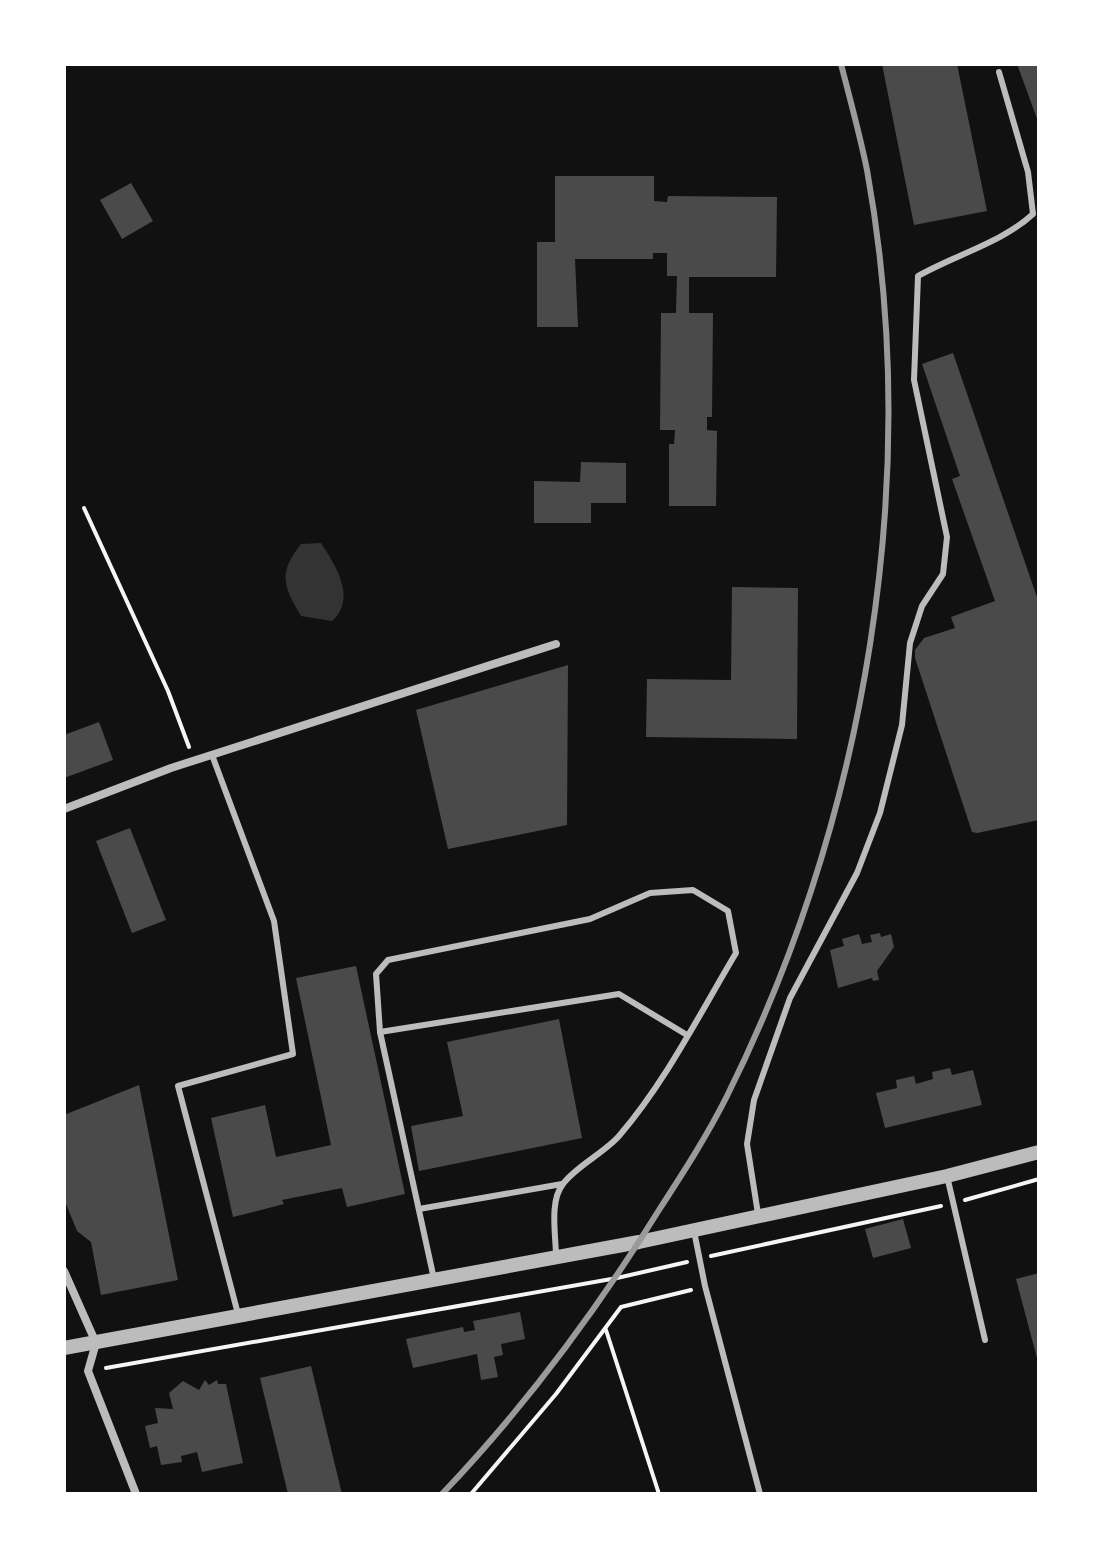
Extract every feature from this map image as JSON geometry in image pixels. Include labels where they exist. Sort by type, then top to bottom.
[{"type":"street","points":[[64,809],[193,761],[556,644]]},
{"type":"street","points":[[64,1348],[759,1218],[1039,1152]]},
{"type":"street","points":[[64,1271],[96,1343],[88,1371],[136,1494]]},
{"type":"lane","points":[[759,1218],[747,1144],[754,1100],[790,998],[857,873],[880,813],[902,725],[910,643],[922,606],[943,574],[947,537],[914,380],[918,276],[954,255],[1015,231],[1033,214],[1028,172],[999,72]]},
{"type":"lane","points":[[1029,218],[1039,214]]},
{"type":"lane","points":[[212,755],[274,921],[293,1054],[178,1086],[239,1317]]},
{"type":"lane","points":[[419,1209],[562,1184],[617,1139],[647,1101],[736,953],[728,911],[693,890],[650,893],[590,919],[388,960],[376,974],[380,1032],[434,1280]]},
{"type":"lane","points":[[380,1032],[619,994],[687,1035]]},
{"type":"lane","points":[[947,1176],[985,1340]]},
{"type":"lane","points":[[556,1257],[556,1202],[562,1184]]},
{"type":"lane","points":[[694,1231],[698,1259],[760,1494]]},
{"type":"path","points":[[84,508],[168,691],[193,761]]},
{"type":"path","points":[[88,1371],[617,1278],[954,1204],[1039,1179]]},
{"type":"path","points":[[471,1494],[606,1330],[621,1307],[705,1286]]},
{"type":"path","points":[[606,1330],[659,1494]]},
{"type":"shaded area","points":[[321,543],[342,582],[343,603],[332,621],[301,616],[287,588],[286,572],[301,544]]},
{"type":"building","points":[[882,64],[957,64],[987,211],[914,225]]},
{"type":"building","points":[[1017,64],[1039,64],[1039,124]]},
{"type":"building","points":[[555,176],[654,176],[654,201],[667,202],[668,196],[777,197],[776,277],[689,277],[689,313],[713,313],[712,417],[707,417],[707,430],[717,431],[716,506],[669,506],[669,444],[674,444],[675,430],[660,430],[661,313],[676,313],[677,276],[667,276],[667,253],[653,253],[653,259],[575,259],[578,327],[537,327],[537,242],[555,242]]},
{"type":"building","points":[[131,183],[153,221],[122,239],[100,200]]},
{"type":"building","points":[[953,353],[1039,603],[1039,820],[977,833],[972,832],[915,658],[915,650],[924,638],[955,628],[951,617],[995,601],[952,479],[960,476],[922,364]]},
{"type":"building","points":[[581,462],[626,463],[626,503],[591,503],[591,523],[534,523],[534,481],[580,482]]},
{"type":"building","points":[[732,587],[798,588],[797,739],[646,737],[647,679],[731,680]]},
{"type":"building","points":[[568,665],[567,825],[448,849],[416,710]]},
{"type":"building","points":[[99,722],[113,760],[64,778],[64,735]]},
{"type":"building","points":[[130,828],[166,920],[132,933],[96,841]]},
{"type":"building","points":[[880,933],[881,937],[891,934],[894,947],[877,971],[879,980],[873,981],[872,978],[838,988],[830,950],[844,946],[842,939],[859,934],[862,944],[872,942],[870,935]]},
{"type":"building","points":[[356,966],[405,1194],[347,1207],[342,1188],[282,1200],[284,1204],[233,1217],[211,1118],[265,1105],[276,1157],[331,1145],[296,978]]},
{"type":"building","points":[[559,1019],[582,1138],[419,1171],[411,1126],[463,1116],[447,1042]]},
{"type":"building","points":[[950,1068],[952,1075],[973,1070],[982,1105],[885,1128],[876,1093],[897,1088],[896,1080],[914,1076],[916,1084],[933,1079],[932,1072]]},
{"type":"building","points":[[139,1085],[178,1280],[101,1295],[91,1242],[77,1231],[64,1199],[64,1115]]},
{"type":"building","points":[[903,1219],[911,1248],[873,1258],[865,1229]]},
{"type":"building","points":[[1039,1273],[1039,1362],[1038,1362],[1016,1279]]},
{"type":"building","points":[[520,1312],[525,1339],[501,1344],[503,1355],[494,1357],[498,1377],[481,1380],[477,1354],[413,1368],[406,1339],[463,1327],[464,1332],[475,1330],[473,1321]]},
{"type":"building","points":[[311,1366],[342,1494],[288,1494],[260,1378]]},
{"type":"building","points":[[205,1380],[209,1385],[217,1380],[218,1384],[226,1384],[243,1463],[202,1472],[197,1452],[181,1456],[182,1462],[161,1465],[157,1446],[150,1448],[145,1426],[158,1423],[155,1408],[173,1409],[169,1393],[183,1381],[199,1390]]},
{"type":"railway","points":[[442,1494],[558,1358],[635,1248],[694,1154],[727,1096],[775,988],[815,877],[847,761],[870,644],[884,525],[888,406],[883,287],[867,170],[841,64]]}]
